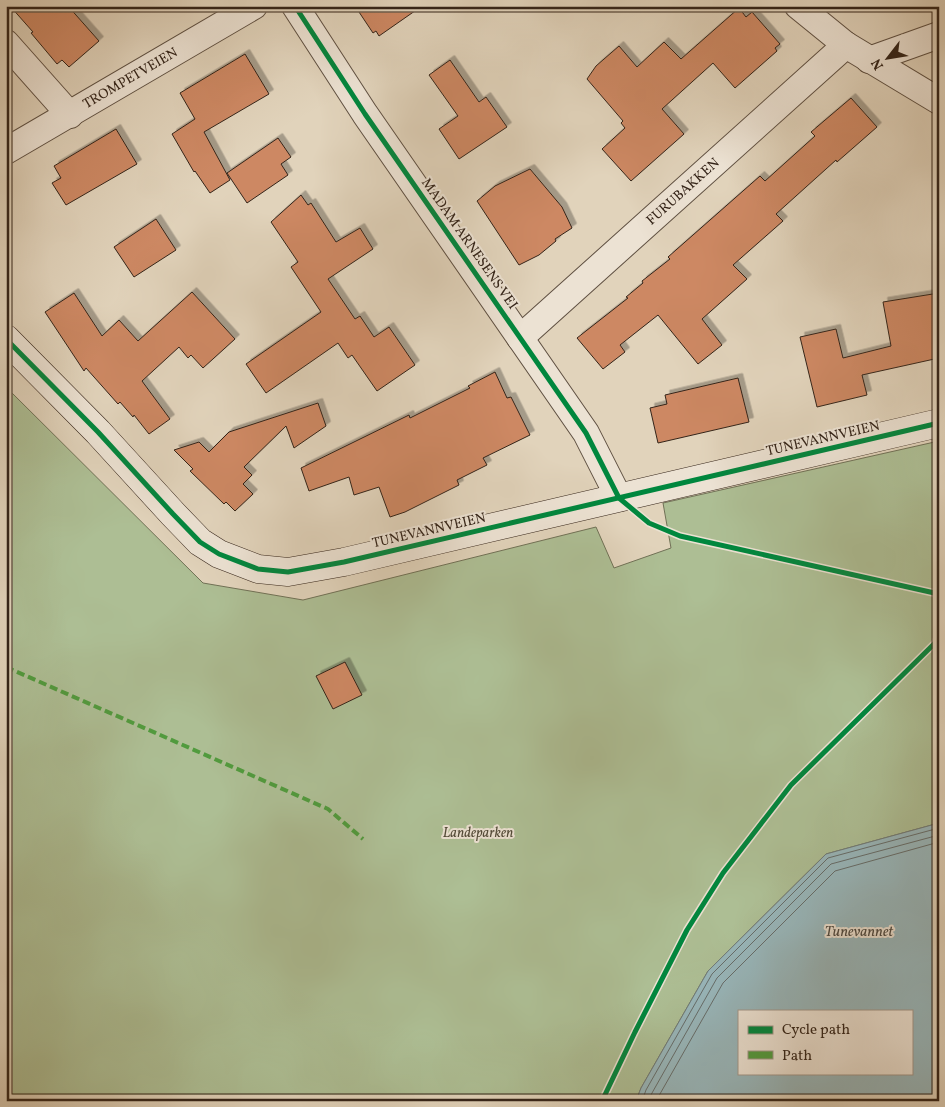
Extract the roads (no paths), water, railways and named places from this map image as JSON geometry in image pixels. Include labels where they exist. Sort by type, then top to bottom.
[{"type":"street","name":"TROMPETVEIEN","points":[[6,151],[254,6]]},
{"type":"street","name":"MADAM ARNESENS VEI","points":[[295,6],[365,114],[586,433],[619,498]]},
{"type":"street","points":[[798,6],[846,45],[939,101]]},
{"type":"street","points":[[869,60],[939,35]]},
{"type":"street","points":[[6,43],[70,115]]},
{"type":"street","name":"FURUBAKKEN","points":[[520,338],[846,45]]},
{"type":"street","name":"TUNEVANNVEIEN","points":[[6,339],[92,426],[200,542],[218,554],[258,569],[288,572],[344,562],[939,423]]},
{"type":"water","name":"Tunevannet","points":[[939,823],[939,1101],[636,1101],[641,1088],[708,971],[826,854]]},
{"type":"park label","name":"Landeparken","points":[[478,833]]}]
